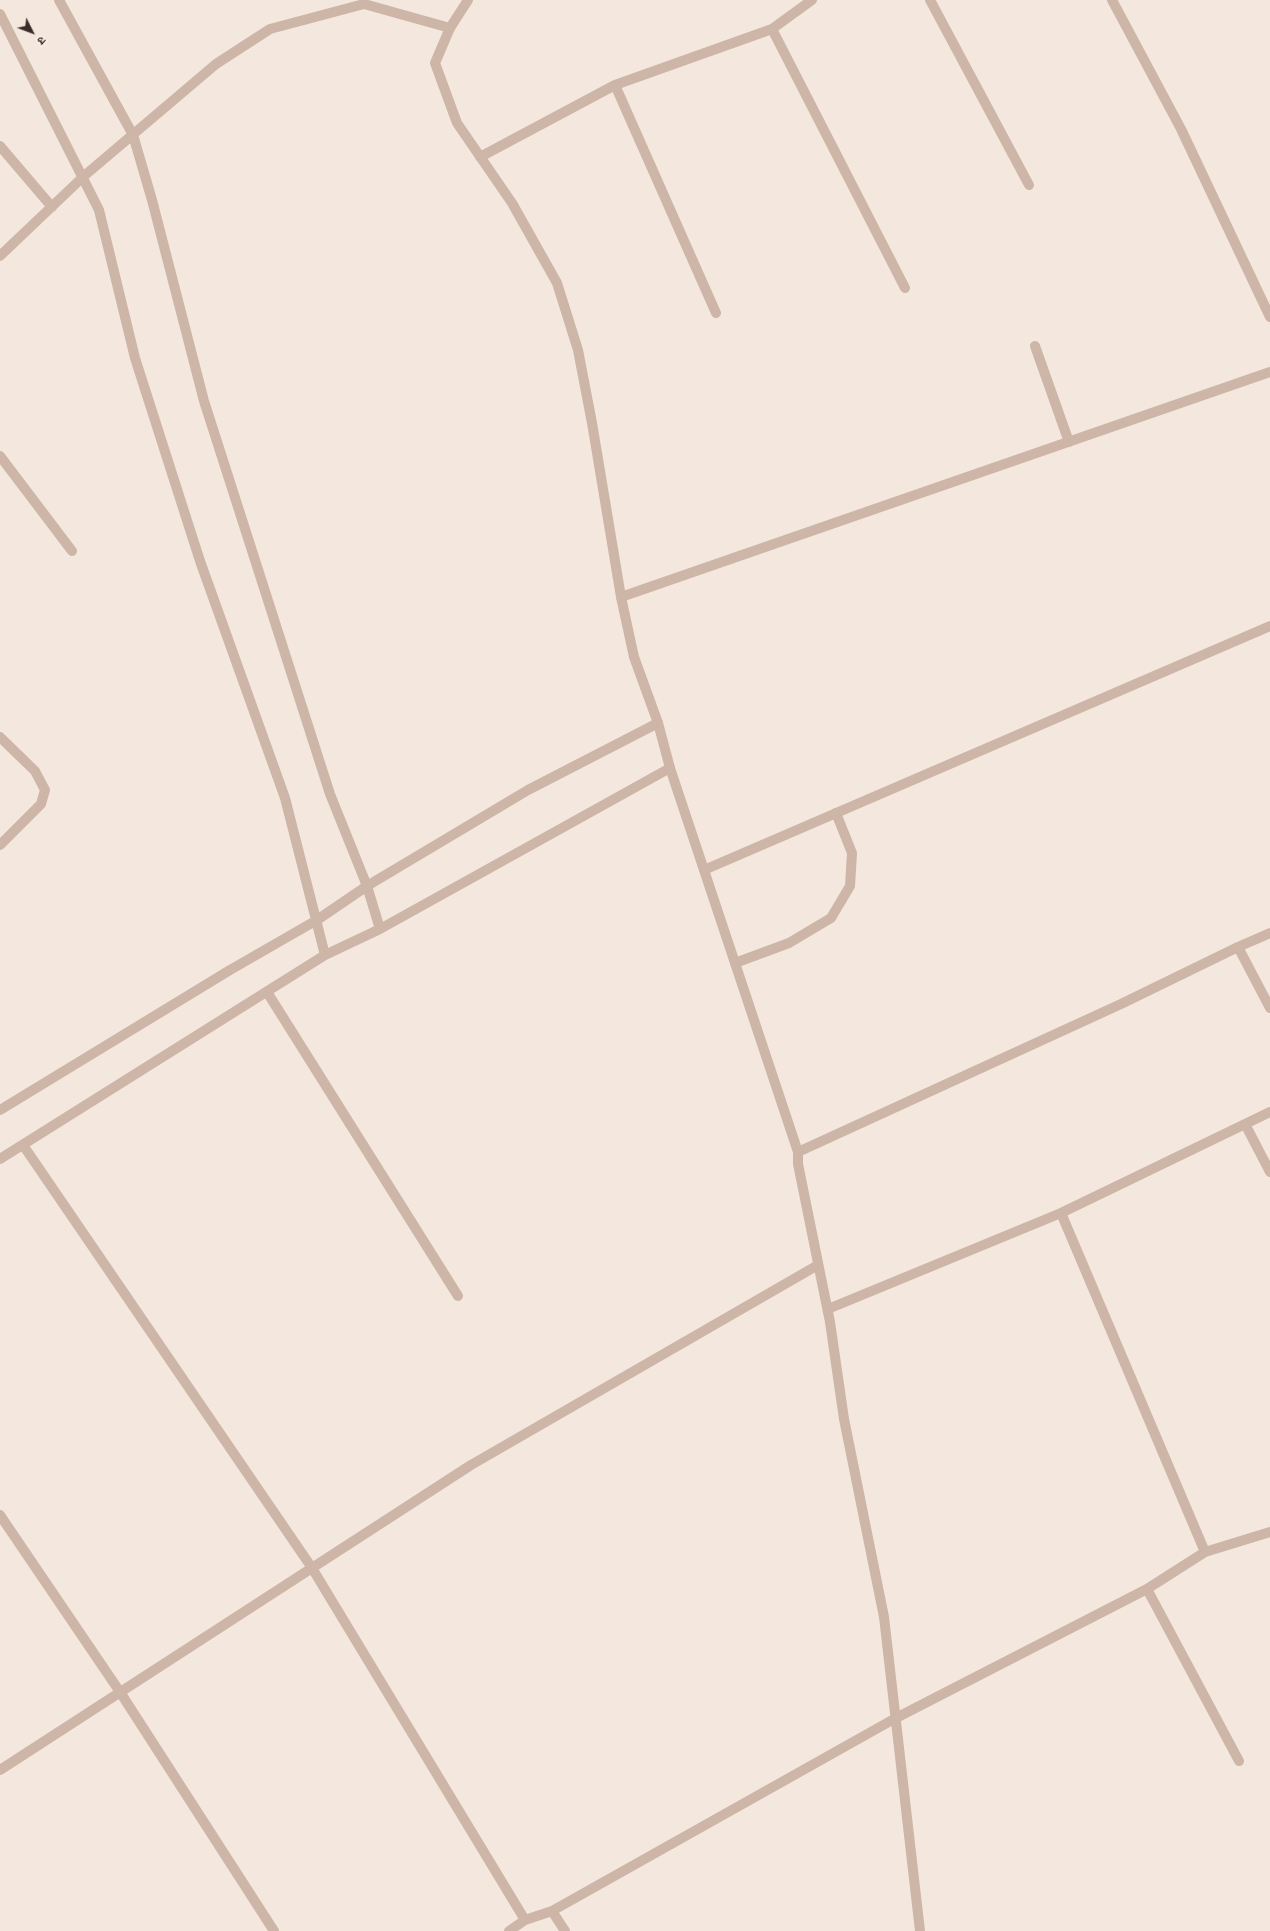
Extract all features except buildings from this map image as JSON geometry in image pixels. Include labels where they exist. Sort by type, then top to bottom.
[{"type":"street","points":[[59,0],[133,135],[154,208],[204,401],[330,794],[367,886],[380,929]]},
{"type":"street","points":[[468,0],[450,28],[435,64],[457,123],[512,203],[558,283],[578,350],[592,423],[621,597],[634,657],[658,723],[670,768],[798,1152],[798,1164],[828,1309],[844,1419],[884,1617],[894,1720],[920,1931]]},
{"type":"street","points":[[480,157],[615,85],[772,29],[812,0]]},
{"type":"street","points":[[930,0],[1029,185]]},
{"type":"street","points":[[1112,0],[1181,129],[1270,317]]},
{"type":"street","points":[[0,256],[84,176],[216,64],[270,29],[364,4],[450,28]]},
{"type":"street","points":[[0,14],[84,176],[99,210],[135,358],[195,546],[285,798],[325,955]]},
{"type":"street","points":[[772,29],[906,288]]},
{"type":"street","points":[[615,85],[716,312]]},
{"type":"street","points":[[0,146],[52,207]]},
{"type":"street","points":[[1035,346],[1069,442]]},
{"type":"street","points":[[621,597],[1270,372]]},
{"type":"street","points":[[0,456],[72,551]]},
{"type":"street","points":[[704,870],[1270,626]]},
{"type":"street","points":[[0,1110],[224,974],[317,920],[367,886],[528,790],[658,723]]},
{"type":"street","points":[[0,737],[35,771],[45,790],[41,804],[0,845]]},
{"type":"street","points":[[0,1159],[325,955],[380,929],[670,768]]},
{"type":"street","points":[[735,963],[789,943],[831,918],[850,886],[852,853],[836,813]]},
{"type":"street","points":[[798,1152],[1121,1004],[1270,933]]},
{"type":"street","points":[[1238,947],[1270,1008]]},
{"type":"street","points":[[267,992],[458,1296]]},
{"type":"street","points":[[828,1309],[1061,1213],[1270,1112]]},
{"type":"street","points":[[1245,1124],[1270,1172]]},
{"type":"street","points":[[23,1145],[312,1568],[525,1920]]},
{"type":"street","points":[[1061,1213],[1205,1552]]},
{"type":"street","points":[[0,1770],[471,1465],[818,1264]]},
{"type":"street","points":[[0,1515],[120,1692],[274,1931]]},
{"type":"street","points":[[509,1931],[525,1920],[552,1911],[894,1720],[1147,1589],[1205,1552],[1270,1532]]},
{"type":"street","points":[[1147,1589],[1239,1761]]},
{"type":"street","points":[[552,1911],[565,1931]]}]
